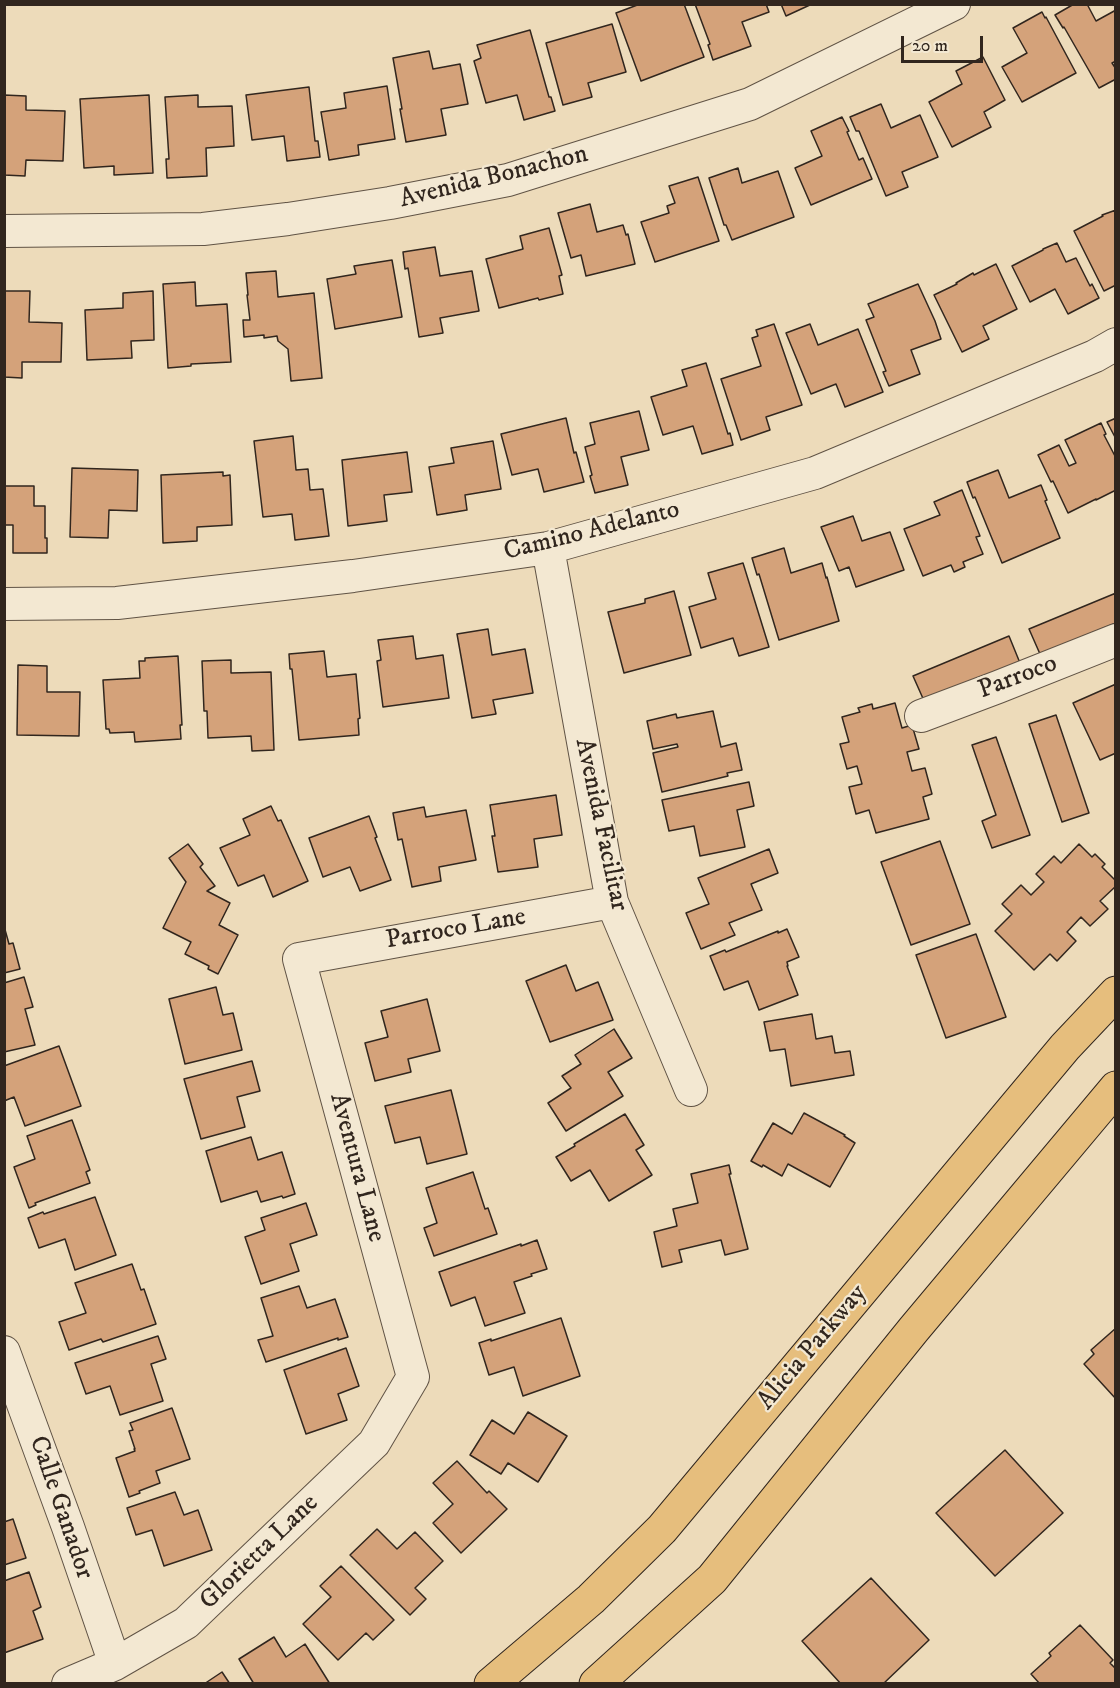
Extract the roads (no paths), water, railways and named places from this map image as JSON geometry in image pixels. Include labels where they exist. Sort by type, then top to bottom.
[{"type":"main road","name":"Alicia Parkway","points":[[491,1683],[591,1599],[662,1529],[1058,1056],[1116,993]]},
{"type":"main road","points":[[596,1683],[712,1579],[914,1329],[1116,1088]]},
{"type":"street","name":"Avenida Bonachon","points":[[4,231],[203,229],[288,219],[390,203],[508,180],[750,105],[954,4]]},
{"type":"street","name":"Camino Adelanto","points":[[4,604],[117,603],[353,576],[548,548],[815,473],[1095,356],[1116,344]]},
{"type":"street","name":"Avenida Facilitar","points":[[548,548],[612,902],[691,1090]]},
{"type":"street","name":"Parroco","points":[[921,716],[1116,640]]},
{"type":"street","name":"Parroco Lane","points":[[299,958],[612,902]]},
{"type":"street","name":"Aventura Lane","points":[[299,958],[413,1377]]},
{"type":"street","name":"Calle Ganador","points":[[4,1352],[115,1664]]},
{"type":"street","name":"Glorietta Lane","points":[[68,1683],[115,1664],[186,1623],[366,1452],[374,1443],[413,1377]]}]
